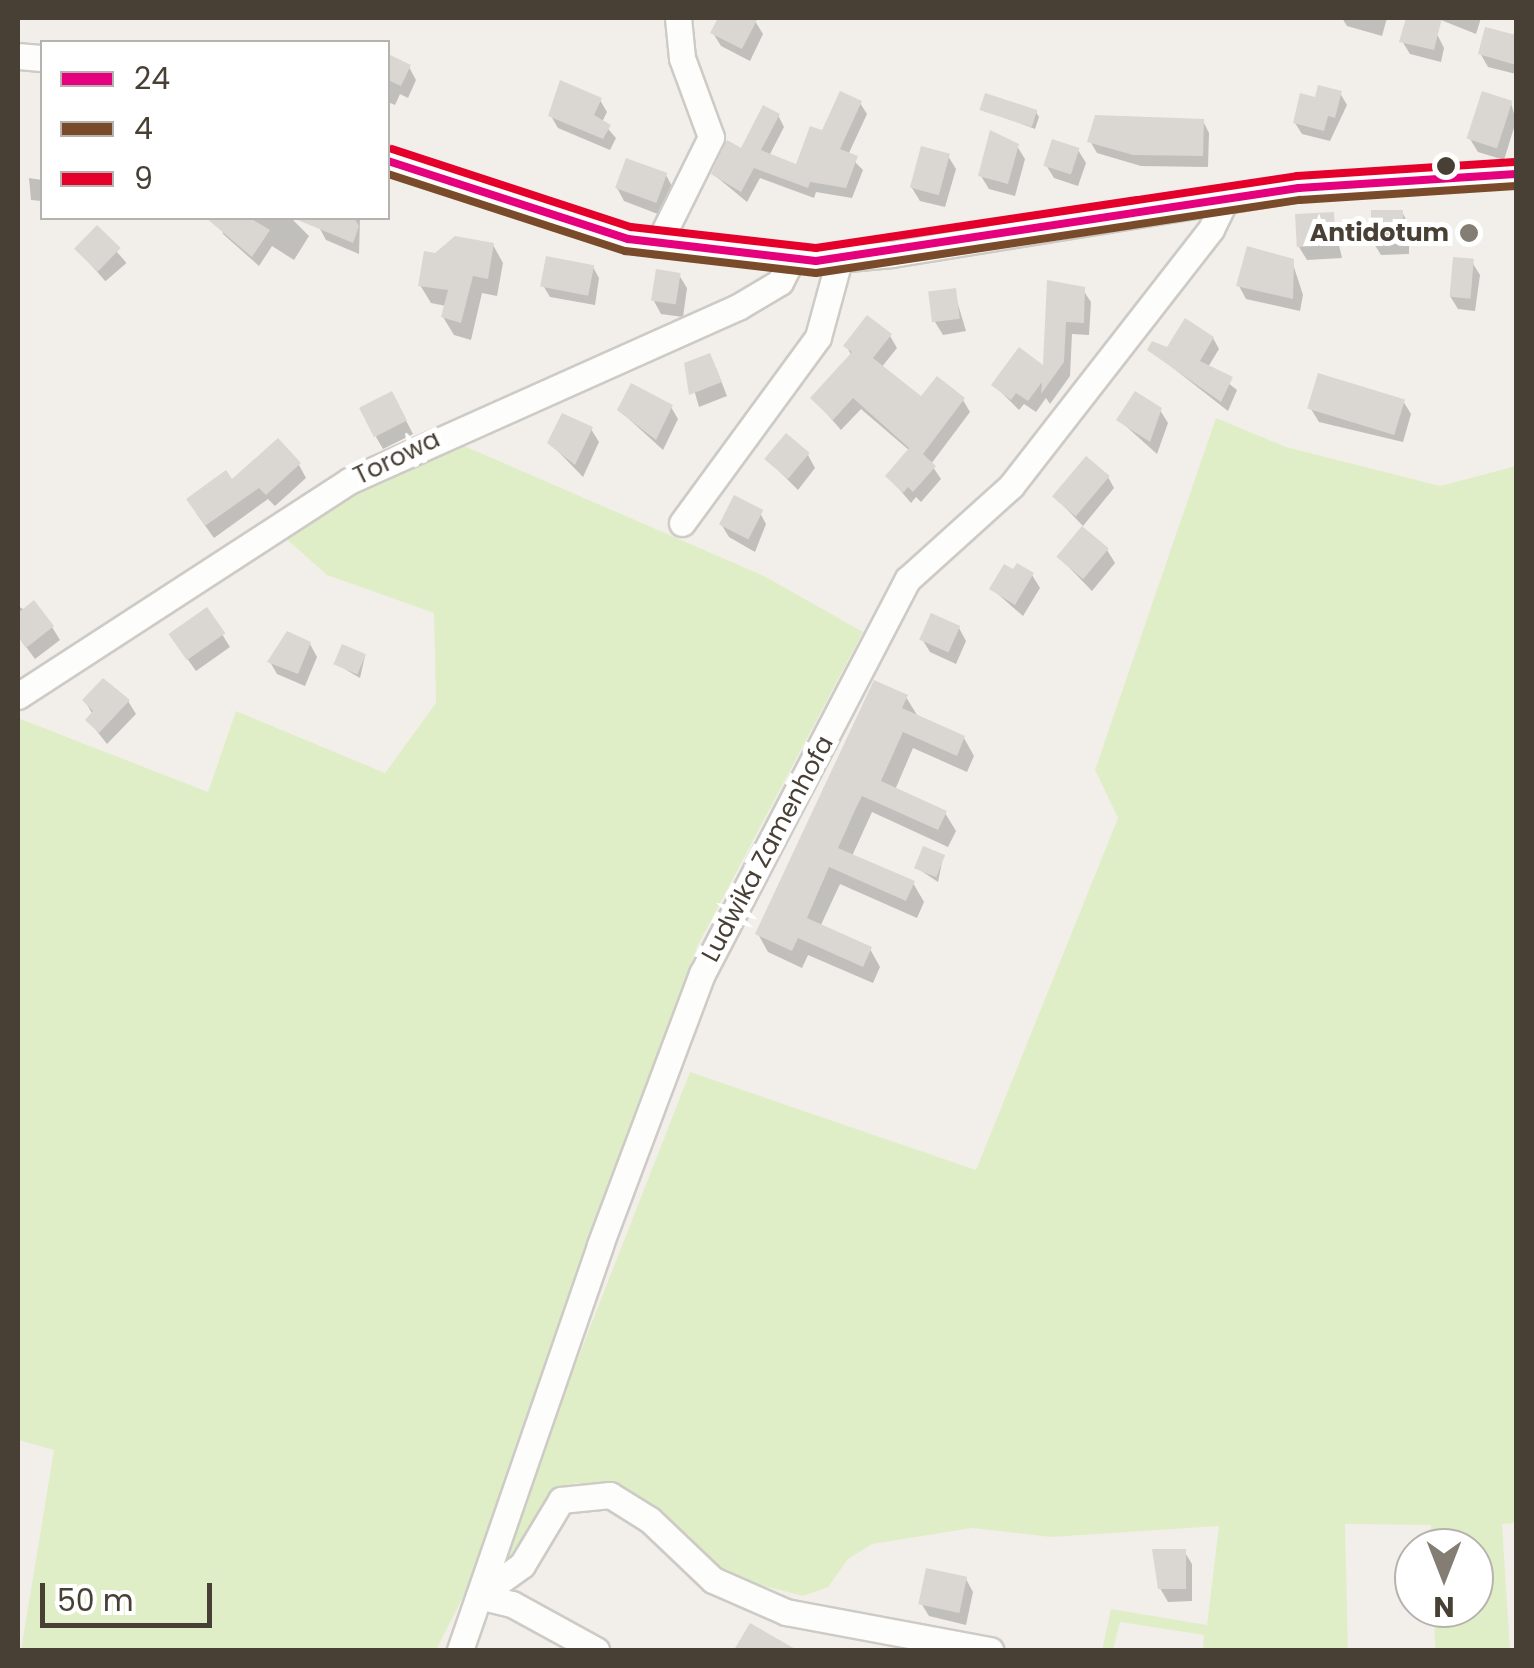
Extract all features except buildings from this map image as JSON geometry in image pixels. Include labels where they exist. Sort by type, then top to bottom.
[{"type":"street","points":[[658,244],[711,137],[682,58],[678,18]]},
{"type":"street","points":[[390,162],[545,217],[658,244],[791,260],[839,260],[1333,184],[1516,174]]},
{"type":"street","name":"Ludwika Zamenhofa","points":[[460,1650],[702,974],[908,579],[1011,486],[1211,229],[1225,200]]},
{"type":"street","name":"Torowa","points":[[18,696],[349,481],[738,307],[780,282],[791,260]]},
{"type":"street","points":[[682,523],[818,337],[839,260]]},
{"type":"street","points":[[479,1596],[522,1565],[561,1500],[610,1494],[650,1520],[713,1580],[786,1612],[990,1650]]},
{"type":"street","points":[[479,1596],[512,1604],[596,1650]]},
{"type":"green space","points":[[1216,418],[1286,447],[1440,486],[1516,466],[1516,1523],[1502,1524],[1510,1650],[1435,1650],[1434,1628],[1494,1628],[1494,1528],[1345,1524],[1348,1650],[1203,1650],[1204,1635],[1120,1622],[1113,1650],[1102,1650],[1111,1609],[1207,1625],[1219,1526],[1051,1537],[972,1528],[872,1544],[848,1559],[828,1587],[803,1596],[714,1573],[618,1488],[574,1483],[505,1570],[502,1552],[690,1072],[976,1170],[1118,818],[1095,770]]},
{"type":"green space","points":[[455,442],[764,576],[863,632],[697,947],[465,1593],[436,1650],[21,1650],[54,1450],[18,1440],[18,718],[208,792],[236,711],[385,773],[436,703],[434,613],[327,575],[282,535]]},
{"type":"transit line","name":"9","points":[[392,149],[631,227],[816,248],[1297,176],[1515,162]]},
{"type":"transit line","name":"24","points":[[390,162],[628,239],[816,261],[1299,188],[1516,174]]},
{"type":"transit line","name":"4","points":[[390,175],[625,251],[816,273],[1300,200],[1516,186]]},
{"type":"place","name":"Antidotum","points":[[1469,233]]}]
